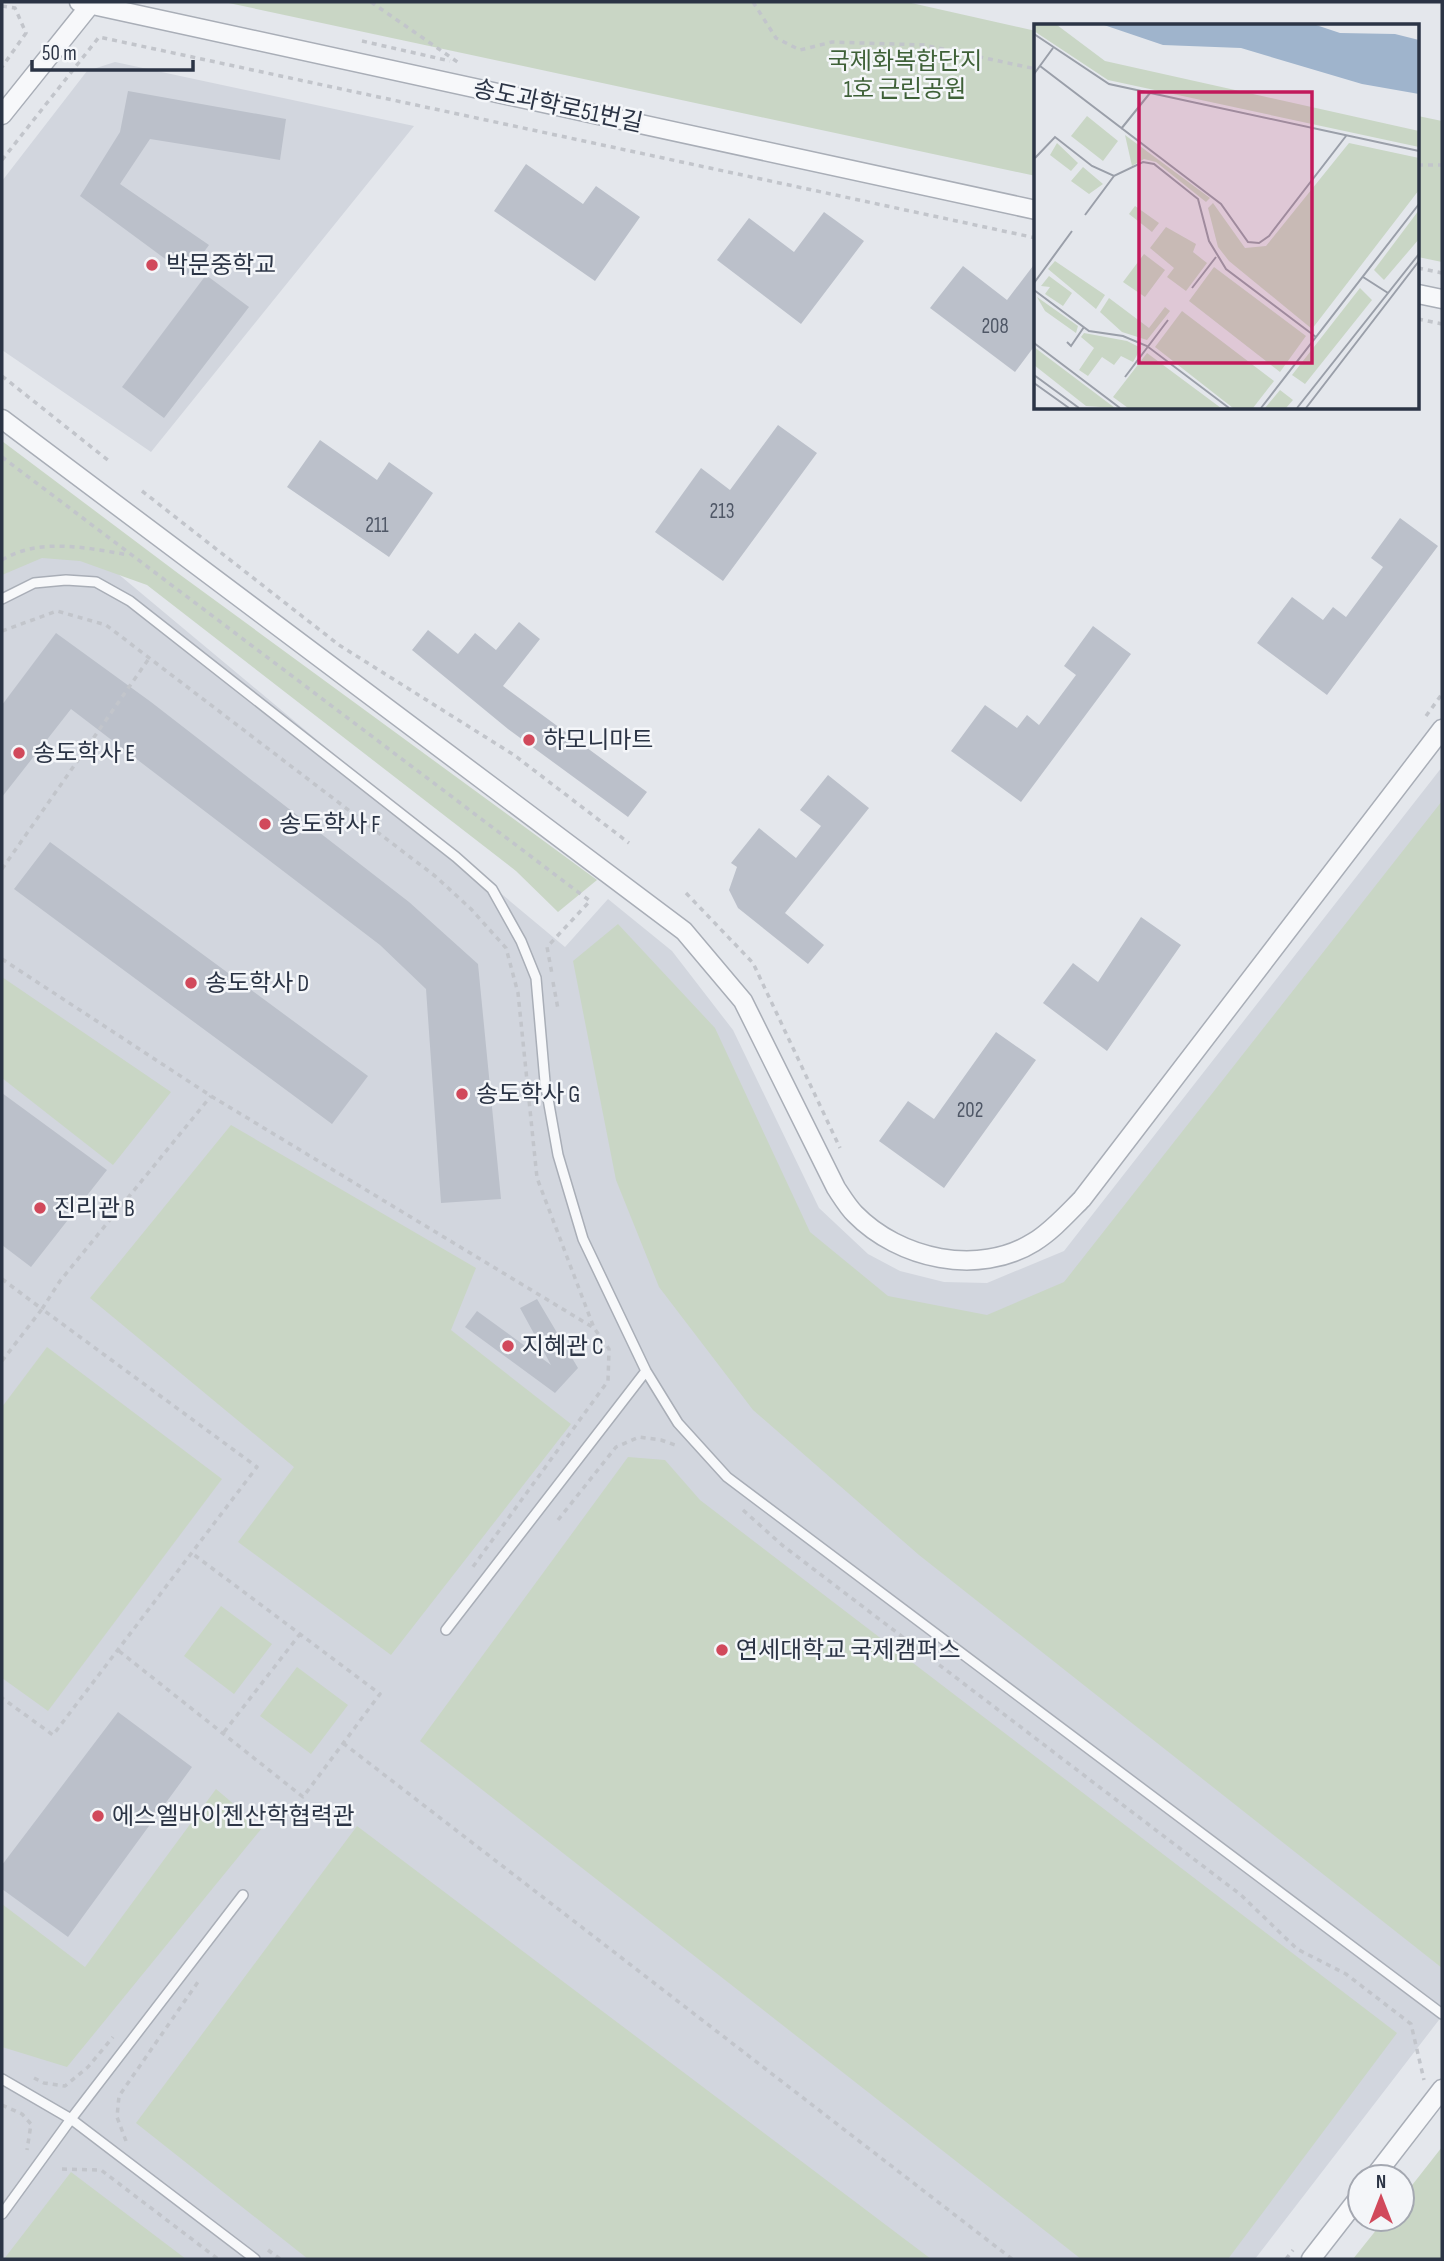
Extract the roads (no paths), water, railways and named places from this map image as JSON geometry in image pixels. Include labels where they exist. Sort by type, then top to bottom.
[{"type":"street","points":[[2,115],[85,3]]},
{"type":"street","name":"송도과학로51번길","points":[[85,3],[1034,211]]},
{"type":"street","points":[[1420,294],[1442,299]]},
{"type":"street","points":[[2,419],[684,931],[743,1001],[836,1188],[855,1214],[880,1235],[911,1251],[941,1258],[973,1260],[1004,1256],[1034,1242],[1082,1199],[1442,729]]},
{"type":"street","points":[[1385,2163],[1442,2089]]},
{"type":"street","points":[[1311,2259],[1346,2214]]},
{"type":"lane","points":[[2,599],[34,583],[66,580],[96,582],[130,601],[456,857],[492,889],[521,941],[536,978],[545,1082],[558,1155],[583,1238],[646,1371],[678,1423],[727,1477],[1442,2014]]},
{"type":"lane","points":[[446,1630],[646,1371]]},
{"type":"lane","points":[[2,2214],[71,2119],[243,1895]]},
{"type":"lane","points":[[2,2079],[71,2119],[255,2259]]},
{"type":"place","name":"박문중학교","points":[[152,265]]},
{"type":"place","name":"하모니마트","points":[[529,740]]},
{"type":"place","name":"송도학사 E","points":[[19,753]]},
{"type":"place","name":"송도학사 F","points":[[265,824]]},
{"type":"place","name":"송도학사 D","points":[[191,983]]},
{"type":"place","name":"송도학사 G","points":[[462,1094]]},
{"type":"place","name":"진리관 B","points":[[40,1208]]},
{"type":"place","name":"지혜관 C","points":[[508,1346]]},
{"type":"place","name":"연세대학교 국제캠퍼스","points":[[722,1650]]},
{"type":"place","name":"에스엘바이젠산학협력관","points":[[98,1816]]},
{"type":"park label","name":"국제화복합단지 1호 근린공원","points":[[905,75]]}]
